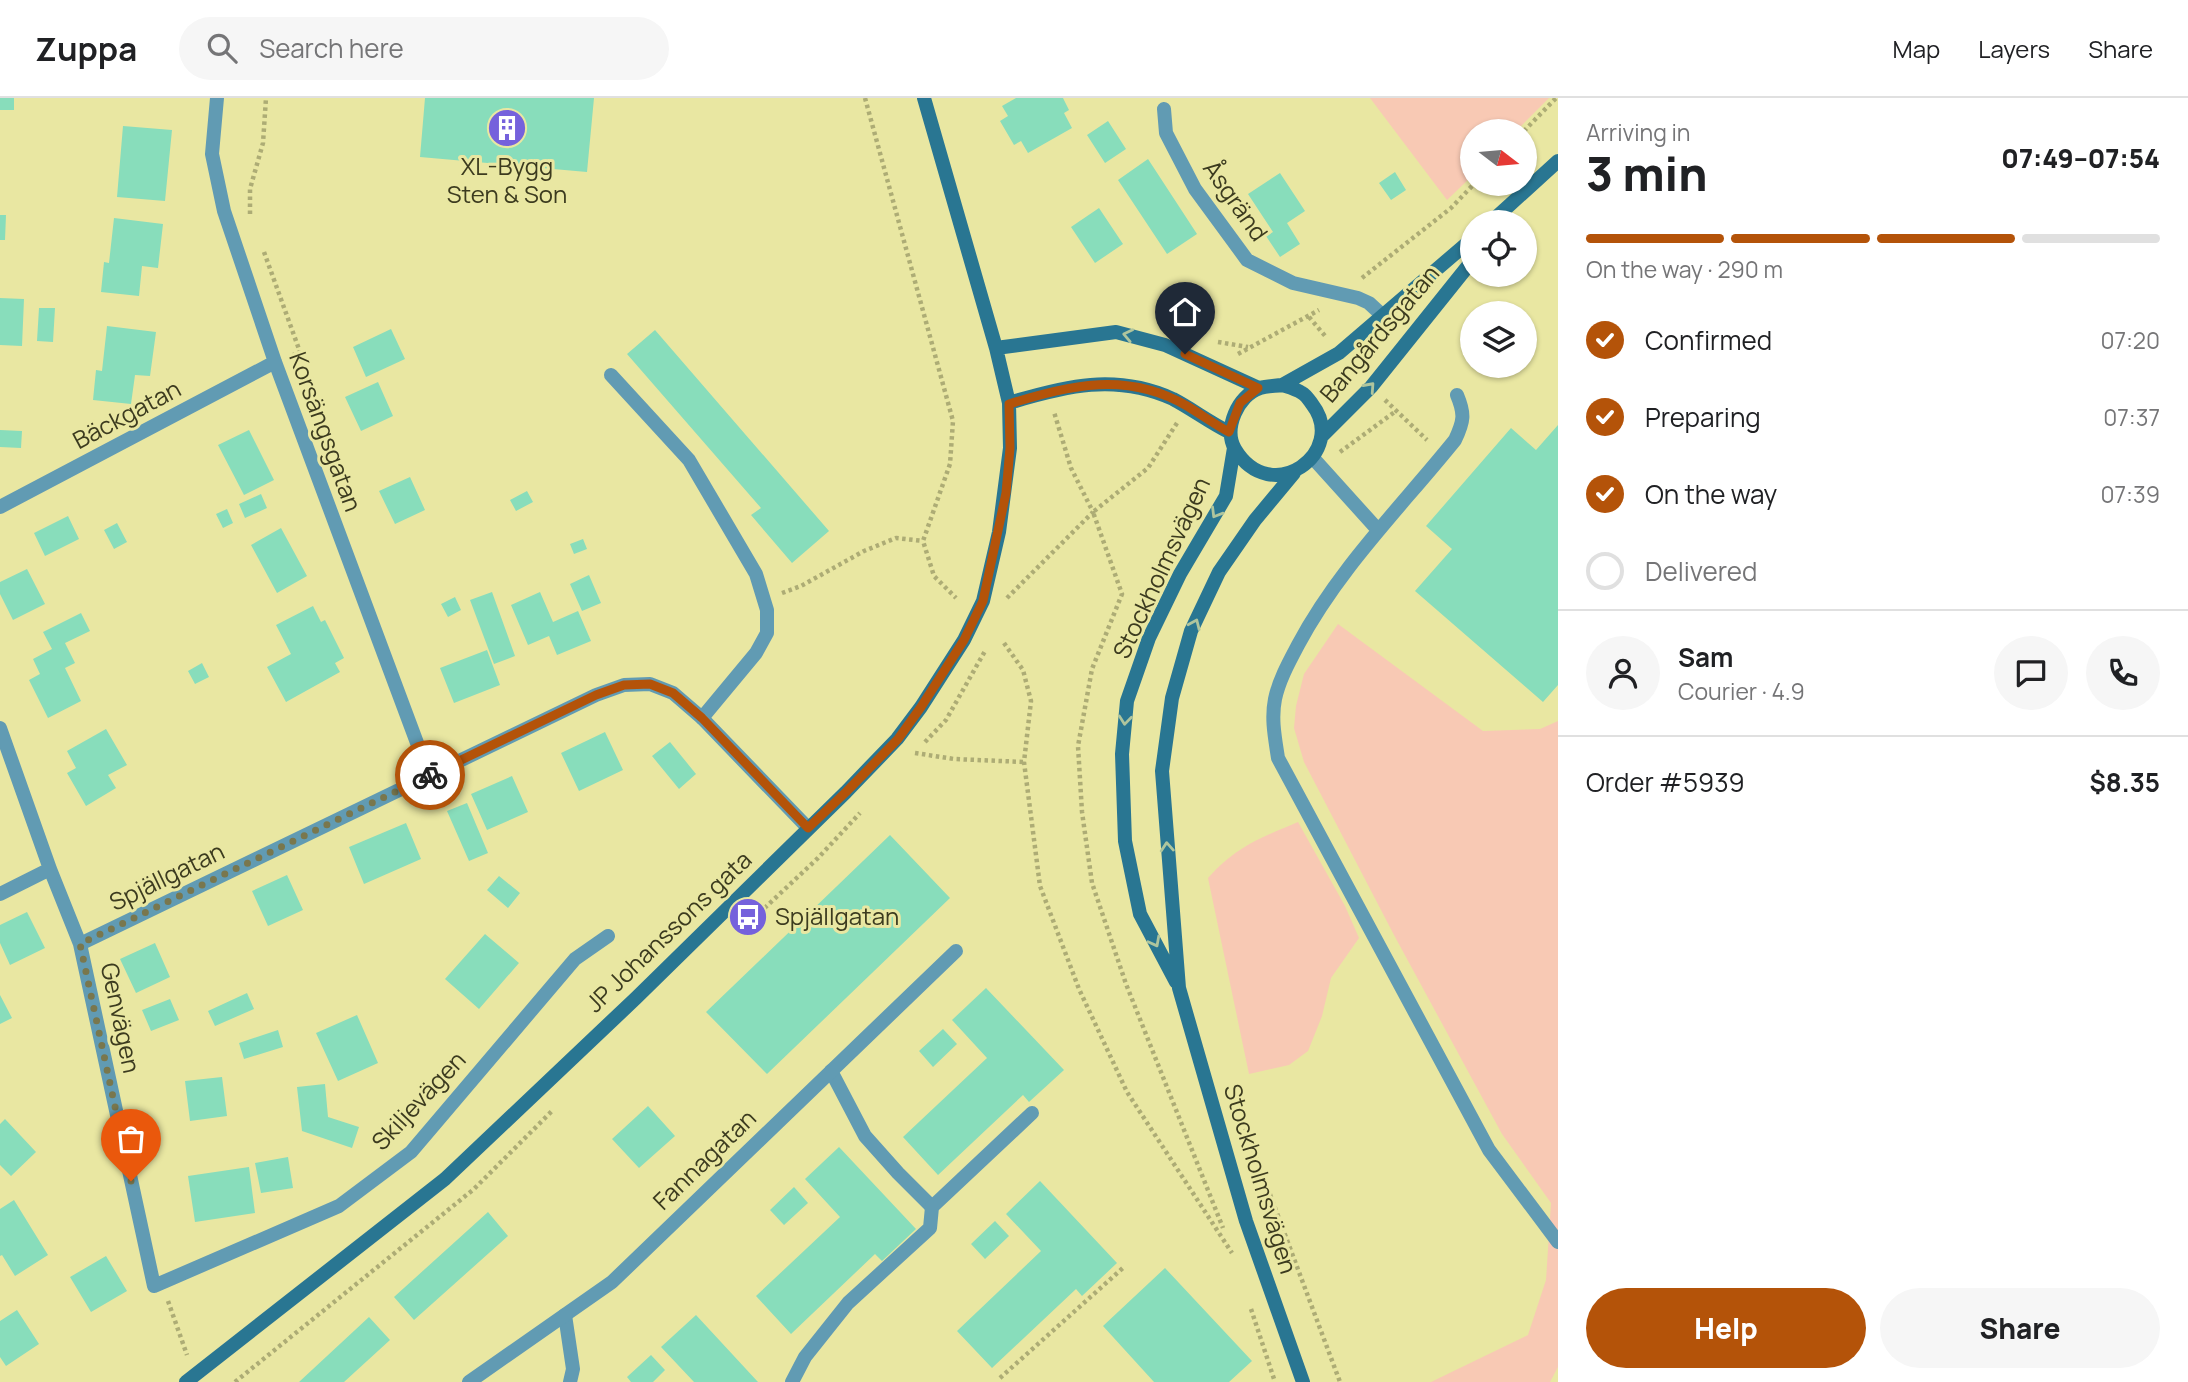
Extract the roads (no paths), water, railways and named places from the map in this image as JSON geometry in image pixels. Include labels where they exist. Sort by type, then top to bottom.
[{"type":"main road","points":[[924,98],[996,348],[1009,404],[1048,392],[1112,383],[1142,388],[1188,407],[1229,432]]},
{"type":"main road","points":[[1537,182],[1558,161]]},
{"type":"main road","points":[[1505,210],[1522,196]]},
{"type":"main road","points":[[1512,210],[1524,196]]},
{"type":"main road","name":"Bangårdsgatan","points":[[1282,385],[1339,353],[1460,249]]},
{"type":"main road","name":"Bangårdsgatan","points":[[1322,436],[1371,387],[1460,276]]},
{"type":"main road","points":[[996,348],[1116,332],[1165,345],[1258,388],[1282,385],[1304,393],[1318,412],[1322,436],[1317,462],[1294,472],[1270,476],[1249,467],[1234,448],[1229,432],[1240,403],[1258,388]]},
{"type":"main road","name":"JP Johanssons gata","points":[[190,1379],[444,1179],[636,998],[898,739],[964,640],[983,601],[1006,493],[1010,448],[1009,404]]},
{"type":"main road","name":"Stockholmsvägen","points":[[1179,988],[1140,914],[1125,841],[1122,754],[1128,701],[1149,638],[1180,574],[1226,496],[1234,448]]},
{"type":"main road","name":"Stockholmsvägen","points":[[1294,472],[1255,520],[1219,572],[1191,631],[1172,698],[1162,771],[1179,988],[1245,1221],[1303,1382]]},
{"type":"street","name":"Korsängsgatan","points":[[217,98],[212,154],[223,211],[275,362],[429,775]]},
{"type":"street","name":"Åsgränd","points":[[1164,109],[1166,133],[1195,189],[1247,260],[1293,283],[1343,293],[1369,303],[1382,315]]},
{"type":"street","name":"Bäckgatan","points":[[0,508],[275,362]]},
{"type":"street","points":[[611,375],[689,460],[756,574],[767,610],[767,633],[756,653],[702,718]]},
{"type":"street","points":[[1457,395],[1463,411],[1462,426],[1455,440],[1351,562],[1312,619],[1285,670],[1275,698],[1273,717],[1278,758],[1489,1150],[1558,1242]]},
{"type":"street","points":[[1317,462],[1378,530]]},
{"type":"street","name":"Spjällgatan","points":[[80,944],[596,695],[624,685],[650,684],[673,693],[702,718],[808,828]]},
{"type":"street","name":"Genvägen","points":[[0,728],[80,944],[154,1286]]},
{"type":"street","points":[[0,894],[50,869]]},
{"type":"street","name":"Skiljevägen","points":[[154,1286],[339,1206],[411,1152],[575,959],[608,936]]},
{"type":"street","name":"Fannagatan","points":[[469,1382],[612,1282],[956,951]]},
{"type":"street","points":[[831,1071],[865,1136],[932,1207]]},
{"type":"street","points":[[792,1382],[805,1357],[848,1303],[930,1228],[932,1207],[1032,1112]]},
{"type":"street","points":[[565,1315],[573,1369],[570,1382]]},
{"type":"place","name":"XL-Bygg Sten & Son","points":[[507,128]]},
{"type":"place","name":"Spjällgatan","points":[[748,917]]}]
